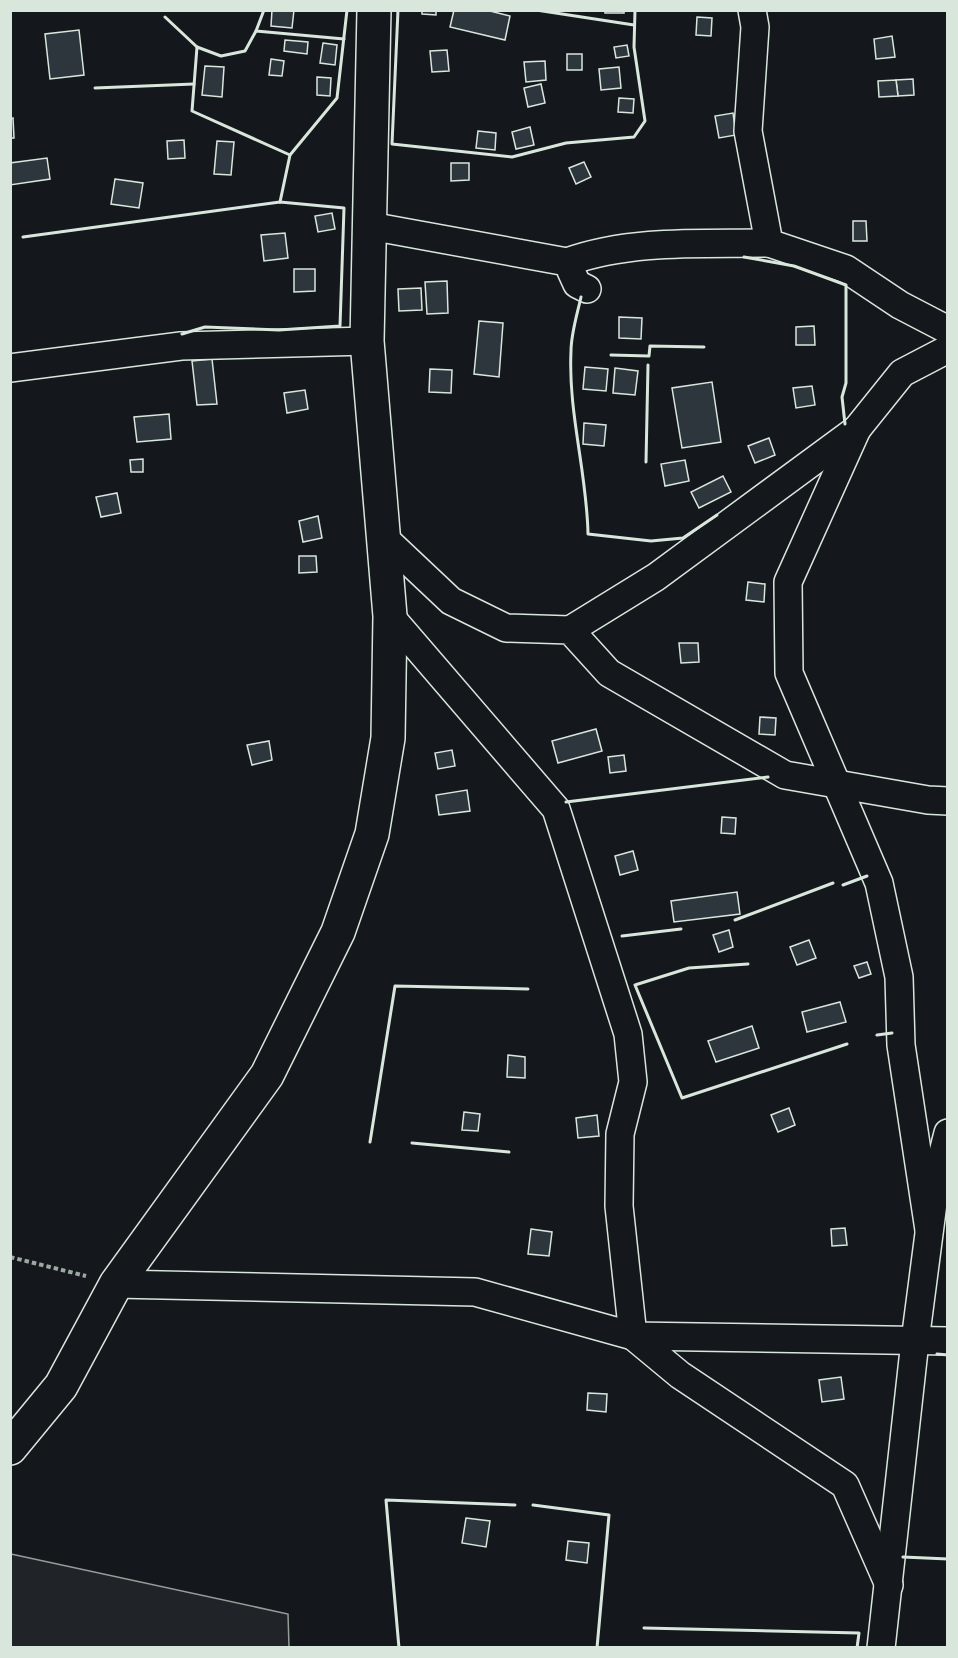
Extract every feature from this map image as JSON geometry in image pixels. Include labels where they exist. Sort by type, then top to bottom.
[{"type":"main road","points":[[10,1448],[60,1386],[116,1284],[267,1075],[338,932],[372,834],[388,738],[390,616],[367,341],[374,10]]},
{"type":"street","points":[[752,10],[755,27],[748,131],[770,243]]},
{"type":"street","points":[[370,226],[567,262],[590,254],[665,244],[770,243],[846,269],[900,305],[948,330]]},
{"type":"street","points":[[567,262],[577,284],[587,289]]},
{"type":"street","points":[[10,368],[181,346],[367,341]]},
{"type":"street","points":[[929,1230],[901,1045],[899,977],[879,883],[789,674],[788,582],[857,429],[902,373],[948,349]]},
{"type":"street","points":[[382,536],[451,601],[460,606],[506,628],[570,630],[656,577],[857,429]]},
{"type":"street","points":[[390,616],[556,809],[628,1034],[633,1082],[620,1134],[619,1206],[633,1336],[680,1375],[845,1485],[889,1585]]},
{"type":"street","points":[[570,630],[609,673],[786,775],[927,800],[948,801]]},
{"type":"street","points":[[881,1647],[929,1230],[936,1180],[948,1133]]},
{"type":"street","points":[[116,1284],[475,1292],[633,1336],[948,1341]]},
{"type":"path","points":[[10,1257],[35,1261],[116,1284]]},
{"type":"shaded area","points":[[11,1554],[288,1614],[289,1647],[11,1647]]},
{"type":"building","points":[[272,10],[294,10],[292,28],[271,26]]},
{"type":"building","points":[[422,10],[436,10],[436,15],[422,14]]},
{"type":"building","points":[[454,10],[486,10],[510,16],[505,40],[450,27]]},
{"type":"building","points":[[605,10],[624,10],[624,13],[605,13]]},
{"type":"building","points":[[697,17],[712,18],[711,36],[696,35]]},
{"type":"building","points":[[79,30],[84,75],[50,79],[45,34]]},
{"type":"building","points":[[892,36],[895,57],[876,59],[874,39]]},
{"type":"building","points":[[285,40],[308,42],[307,54],[284,51]]},
{"type":"building","points":[[323,43],[337,45],[335,65],[320,63]]},
{"type":"building","points":[[627,45],[629,56],[616,58],[614,47]]},
{"type":"building","points":[[447,50],[449,71],[432,72],[430,51]]},
{"type":"building","points":[[567,54],[582,54],[582,70],[567,70]]},
{"type":"building","points":[[271,59],[284,61],[282,76],[269,75]]},
{"type":"building","points":[[545,61],[546,80],[526,82],[524,62]]},
{"type":"building","points":[[205,66],[224,67],[222,97],[202,95]]},
{"type":"building","points":[[619,67],[621,88],[601,90],[599,69]]},
{"type":"building","points":[[317,77],[331,78],[330,96],[317,95]]},
{"type":"building","points":[[913,79],[914,95],[898,96],[896,80]]},
{"type":"building","points":[[896,80],[898,96],[879,97],[878,81]]},
{"type":"building","points":[[541,84],[545,103],[528,107],[524,88]]},
{"type":"building","points":[[619,98],[634,99],[633,113],[618,112]]},
{"type":"building","points":[[733,113],[736,135],[719,138],[715,116]]},
{"type":"building","points":[[13,118],[14,138],[10,138],[10,119]]},
{"type":"building","points":[[530,127],[534,145],[516,149],[512,132]]},
{"type":"building","points":[[478,131],[496,133],[495,150],[476,148]]},
{"type":"building","points":[[184,140],[185,158],[168,159],[167,141]]},
{"type":"building","points":[[217,141],[234,142],[231,175],[214,174]]},
{"type":"building","points":[[47,158],[50,179],[10,185],[10,163]]},
{"type":"building","points":[[584,162],[591,177],[576,184],[569,168]]},
{"type":"building","points":[[451,163],[469,163],[469,180],[451,181]]},
{"type":"building","points":[[115,179],[143,183],[139,208],[111,204]]},
{"type":"building","points":[[332,213],[335,229],[318,232],[315,216]]},
{"type":"building","points":[[853,221],[866,221],[867,241],[853,241]]},
{"type":"building","points":[[285,233],[288,258],[264,261],[261,235]]},
{"type":"building","points":[[294,269],[315,269],[315,291],[294,292]]},
{"type":"building","points":[[447,281],[448,313],[427,314],[425,282]]},
{"type":"building","points":[[421,288],[422,310],[399,311],[398,289]]},
{"type":"building","points":[[619,317],[642,318],[641,339],[619,338]]},
{"type":"building","points":[[479,321],[503,323],[499,377],[474,374]]},
{"type":"building","points":[[814,326],[815,345],[796,345],[796,327]]},
{"type":"building","points":[[212,359],[217,404],[197,405],[192,361]]},
{"type":"building","points":[[585,367],[608,369],[606,391],[583,389]]},
{"type":"building","points":[[615,368],[638,371],[635,395],[613,393]]},
{"type":"building","points":[[430,369],[452,370],[451,393],[429,392]]},
{"type":"building","points":[[712,382],[721,442],[682,448],[672,388]]},
{"type":"building","points":[[812,386],[815,405],[796,408],[793,388]]},
{"type":"building","points":[[305,390],[308,409],[287,413],[284,393]]},
{"type":"building","points":[[169,414],[171,439],[137,442],[134,417]]},
{"type":"building","points":[[584,423],[606,425],[604,446],[583,444]]},
{"type":"building","points":[[769,438],[775,455],[755,463],[748,446]]},
{"type":"building","points":[[143,459],[143,472],[131,472],[130,460]]},
{"type":"building","points":[[685,460],[689,481],[665,486],[661,464]]},
{"type":"building","points":[[723,476],[731,492],[699,508],[691,492]]},
{"type":"building","points":[[117,493],[121,513],[101,517],[96,497]]},
{"type":"building","points":[[318,516],[322,538],[303,542],[299,521]]},
{"type":"building","points":[[299,556],[316,556],[317,572],[299,573]]},
{"type":"building","points":[[748,582],[765,584],[764,602],[746,600]]},
{"type":"building","points":[[679,643],[698,643],[699,662],[681,663]]},
{"type":"building","points":[[760,717],[776,718],[775,735],[759,734]]},
{"type":"building","points":[[596,729],[602,751],[558,763],[552,741]]},
{"type":"building","points":[[269,741],[272,760],[252,765],[247,745]]},
{"type":"building","points":[[452,750],[455,766],[438,769],[435,753]]},
{"type":"building","points":[[624,755],[626,771],[610,773],[608,757]]},
{"type":"building","points":[[467,790],[470,811],[439,815],[436,795]]},
{"type":"building","points":[[722,817],[736,818],[735,834],[721,833]]},
{"type":"building","points":[[633,851],[638,870],[620,875],[615,856]]},
{"type":"building","points":[[737,892],[740,914],[674,922],[671,901]]},
{"type":"building","points":[[729,930],[733,947],[719,952],[713,935]]},
{"type":"building","points":[[809,940],[816,958],[797,965],[790,947]]},
{"type":"building","points":[[867,962],[871,974],[859,978],[854,966]]},
{"type":"building","points":[[840,1002],[846,1022],[807,1032],[802,1012]]},
{"type":"building","points":[[752,1026],[759,1048],[716,1062],[708,1041]]},
{"type":"building","points":[[508,1055],[525,1057],[525,1078],[507,1077]]},
{"type":"building","points":[[789,1108],[795,1125],[778,1132],[771,1115]]},
{"type":"building","points":[[464,1112],[480,1114],[478,1131],[462,1130]]},
{"type":"building","points":[[597,1115],[599,1136],[578,1138],[576,1118]]},
{"type":"building","points":[[845,1228],[847,1245],[832,1246],[831,1229]]},
{"type":"building","points":[[531,1229],[552,1232],[549,1256],[528,1254]]},
{"type":"building","points":[[841,1377],[844,1399],[822,1402],[819,1380]]},
{"type":"building","points":[[588,1393],[607,1394],[606,1412],[587,1410]]},
{"type":"building","points":[[466,1518],[490,1521],[486,1547],[462,1543]]},
{"type":"building","points":[[568,1541],[589,1543],[587,1563],[566,1560]]},
{"type":"wall","points":[[256,31],[264,10]]},
{"type":"wall","points":[[280,202],[290,155],[337,98],[347,10]]},
{"type":"wall","points":[[398,10],[392,144],[512,157],[566,143],[634,137],[645,121],[634,47],[635,10]]},
{"type":"wall","points":[[536,10],[634,25]]},
{"type":"wall","points":[[165,17],[197,47],[221,56],[245,51],[256,31],[344,39]]},
{"type":"wall","points":[[197,47],[192,111],[290,155]]},
{"type":"wall","points":[[95,88],[194,84]]},
{"type":"wall","points":[[23,237],[280,202],[344,208],[340,326],[279,330],[205,327],[182,334]]},
{"type":"wall","points":[[744,257],[794,266],[846,285],[846,383],[842,397],[845,424]]},
{"type":"wall","points":[[581,297],[572,338],[571,374],[588,534],[651,541],[683,538],[717,515]]},
{"type":"wall","points":[[611,355],[649,356],[650,346],[704,347]]},
{"type":"wall","points":[[646,462],[648,365]]},
{"type":"wall","points":[[566,802],[768,777]]},
{"type":"wall","points":[[843,885],[867,876]]},
{"type":"wall","points":[[735,920],[833,883]]},
{"type":"wall","points":[[622,936],[681,929]]},
{"type":"wall","points":[[748,964],[689,968],[635,985],[682,1098],[847,1044]]},
{"type":"wall","points":[[370,1142],[395,986],[528,989]]},
{"type":"wall","points":[[877,1035],[892,1033]]},
{"type":"wall","points":[[412,1143],[509,1152]]},
{"type":"wall","points":[[937,1354],[948,1355]]},
{"type":"wall","points":[[399,1648],[386,1500],[515,1505]]},
{"type":"wall","points":[[533,1505],[609,1515],[597,1648]]},
{"type":"wall","points":[[903,1557],[948,1559]]},
{"type":"wall","points":[[644,1628],[859,1633],[857,1648]]}]
